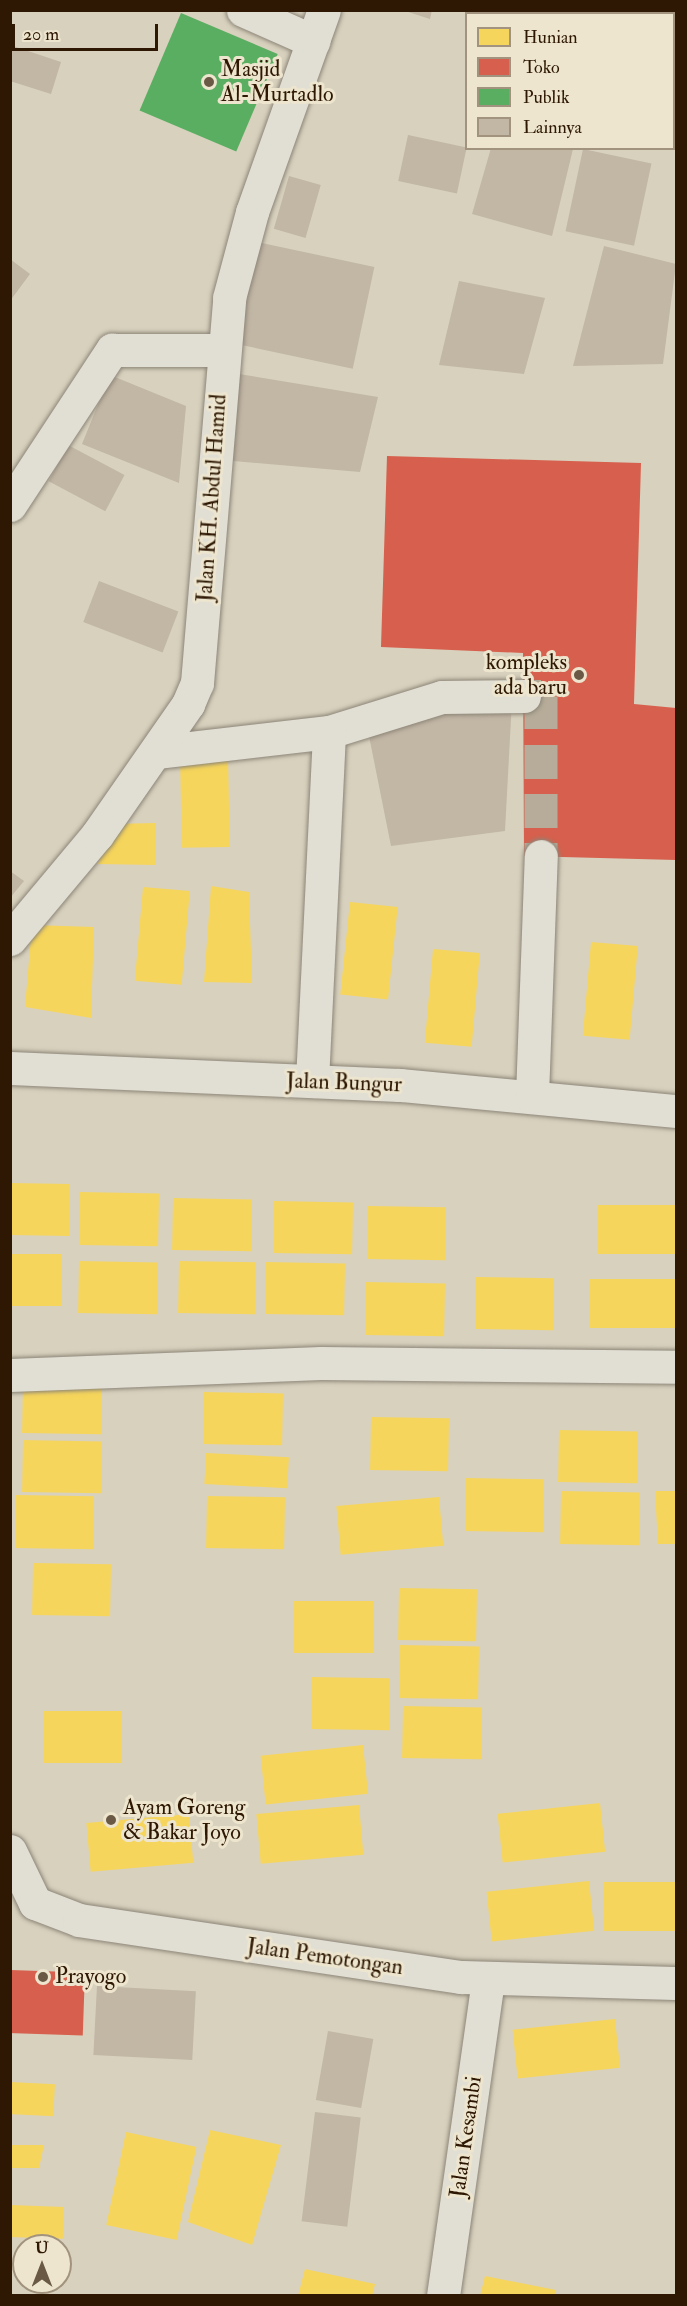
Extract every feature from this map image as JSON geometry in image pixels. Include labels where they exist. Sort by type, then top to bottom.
[{"type":"street","points":[[243,10],[313,41]]},
{"type":"street","name":"Jalan KH. Abdul Hamid","points":[[10,939],[97,836],[188,704],[201,662],[223,350],[229,298],[252,212],[324,10]]},
{"type":"street","points":[[10,505],[112,350],[223,350]]},
{"type":"street","points":[[156,752],[329,732],[442,697],[524,696]]},
{"type":"street","points":[[312,1081],[329,732]]},
{"type":"street","points":[[532,1096],[541,856]]},
{"type":"street","name":"Jalan Bungur","points":[[10,1068],[312,1081],[532,1096],[676,1111]]},
{"type":"street","points":[[10,1375],[321,1364],[676,1367]]},
{"type":"street","name":"Jalan Pemotongan","points":[[10,1851],[35,1903],[79,1920],[488,1979],[676,1983]]},
{"type":"street","name":"Jalan Kesambi","points":[[443,2295],[488,1979]]},
{"type":"building: Hunian","points":[[554,10],[600,10],[577,12],[554,12]]},
{"type":"building: Hunian","points":[[228,752],[230,847],[182,848],[180,753]]},
{"type":"building: Hunian","points":[[155,823],[155,865],[98,864],[111,824]]},
{"type":"building: Hunian","points":[[211,886],[249,892],[252,983],[204,982]]},
{"type":"building: Hunian","points":[[143,887],[190,891],[182,985],[135,981]]},
{"type":"building: Hunian","points":[[350,902],[398,907],[388,1000],[340,994]]},
{"type":"building: Hunian","points":[[32,925],[94,927],[91,1018],[25,1007]]},
{"type":"building: Hunian","points":[[591,942],[638,946],[630,1040],[583,1036]]},
{"type":"building: Hunian","points":[[433,949],[480,953],[472,1047],[425,1043]]},
{"type":"building: Hunian","points":[[10,1183],[70,1184],[69,1236],[10,1235]]},
{"type":"building: Hunian","points":[[80,1192],[159,1193],[158,1246],[79,1245]]},
{"type":"building: Hunian","points":[[173,1198],[252,1199],[251,1251],[172,1250]]},
{"type":"building: Hunian","points":[[274,1201],[353,1202],[352,1254],[273,1253]]},
{"type":"building: Hunian","points":[[598,1205],[676,1205],[676,1254],[598,1254]]},
{"type":"building: Hunian","points":[[368,1206],[446,1207],[445,1260],[367,1259]]},
{"type":"building: Hunian","points":[[10,1254],[62,1254],[62,1306],[10,1306]]},
{"type":"building: Hunian","points":[[79,1261],[158,1262],[157,1314],[78,1313]]},
{"type":"building: Hunian","points":[[179,1261],[256,1262],[255,1314],[178,1313]]},
{"type":"building: Hunian","points":[[266,1262],[345,1263],[344,1315],[265,1314]]},
{"type":"building: Hunian","points":[[476,1277],[554,1278],[553,1330],[475,1329]]},
{"type":"building: Hunian","points":[[589,1279],[676,1279],[676,1328],[589,1328]]},
{"type":"building: Hunian","points":[[366,1282],[445,1283],[444,1336],[365,1335]]},
{"type":"building: Hunian","points":[[23,1381],[102,1382],[101,1434],[22,1433]]},
{"type":"building: Hunian","points":[[204,1392],[283,1393],[282,1445],[203,1444]]},
{"type":"building: Hunian","points":[[371,1417],[449,1418],[448,1471],[370,1470]]},
{"type":"building: Hunian","points":[[559,1430],[638,1431],[637,1483],[558,1482]]},
{"type":"building: Hunian","points":[[23,1440],[102,1441],[101,1493],[22,1492]]},
{"type":"building: Hunian","points":[[206,1453],[289,1457],[287,1488],[204,1484]]},
{"type":"building: Hunian","points":[[466,1478],[544,1479],[543,1532],[465,1531]]},
{"type":"building: Hunian","points":[[561,1491],[640,1492],[639,1545],[560,1544]]},
{"type":"building: Hunian","points":[[655,1491],[676,1491],[676,1544],[658,1544]]},
{"type":"building: Hunian","points":[[16,1495],[94,1496],[93,1549],[15,1548]]},
{"type":"building: Hunian","points":[[207,1496],[285,1497],[284,1549],[206,1548]]},
{"type":"building: Hunian","points":[[439,1497],[443,1546],[341,1555],[336,1506]]},
{"type":"building: Hunian","points":[[33,1563],[111,1564],[110,1616],[32,1615]]},
{"type":"building: Hunian","points":[[399,1588],[477,1589],[476,1641],[398,1640]]},
{"type":"building: Hunian","points":[[294,1601],[373,1601],[373,1653],[294,1653]]},
{"type":"building: Hunian","points":[[400,1645],[479,1646],[478,1699],[399,1698]]},
{"type":"building: Hunian","points":[[312,1677],[390,1678],[389,1730],[311,1729]]},
{"type":"building: Hunian","points":[[403,1706],[482,1707],[481,1759],[402,1758]]},
{"type":"building: Hunian","points":[[44,1711],[122,1711],[122,1763],[44,1763]]},
{"type":"building: Hunian","points":[[363,1745],[368,1794],[266,1804],[261,1756]]},
{"type":"building: Hunian","points":[[600,1803],[605,1852],[503,1862],[498,1814]]},
{"type":"building: Hunian","points":[[359,1805],[363,1855],[261,1864],[256,1814]]},
{"type":"building: Hunian","points":[[189,1814],[193,1863],[91,1872],[86,1823]]},
{"type":"building: Hunian","points":[[589,1881],[594,1931],[492,1941],[487,1892]]},
{"type":"building: Hunian","points":[[604,1882],[676,1882],[676,1931],[604,1931]]},
{"type":"building: Hunian","points":[[615,2019],[620,2068],[518,2078],[513,2030]]},
{"type":"building: Hunian","points":[[10,2082],[55,2084],[53,2116],[10,2114]]},
{"type":"building: Hunian","points":[[210,2130],[281,2145],[252,2245],[188,2222]]},
{"type":"building: Hunian","points":[[126,2132],[196,2147],[177,2240],[106,2225]]},
{"type":"building: Hunian","points":[[10,2145],[44,2145],[39,2168],[10,2168]]},
{"type":"building: Hunian","points":[[10,2205],[64,2207],[63,2234],[12,2234],[10,2237]]},
{"type":"building: Hunian","points":[[305,2269],[375,2284],[372,2296],[298,2296]]},
{"type":"building: Hunian","points":[[485,2276],[556,2290],[554,2296],[480,2296]]},
{"type":"building: Toko","name":"kompleks ada baru","points":[[387,456],[641,463],[634,704],[676,708],[676,860],[524,856],[523,653],[381,647]]},
{"type":"building: Toko","points":[[10,1970],[85,1973],[83,2036],[10,2033]]},
{"type":"building: Publik","name":"Masjid Al-Murtadlo","points":[[181,13],[278,54],[236,152],[140,111]]},
{"type":"building: Lainnya","points":[[402,10],[432,10],[430,19]]},
{"type":"building: Lainnya","points":[[10,45],[61,62],[51,94],[10,81]]},
{"type":"building: Lainnya","points":[[408,135],[465,147],[457,193],[398,181]]},
{"type":"building: Lainnya","points":[[490,150],[573,150],[552,236],[472,214]]},
{"type":"building: Lainnya","points":[[583,150],[651,164],[634,246],[566,231]]},
{"type":"building: Lainnya","points":[[289,176],[321,185],[306,238],[274,229]]},
{"type":"building: Lainnya","points":[[257,242],[374,267],[353,369],[235,344]]},
{"type":"building: Lainnya","points":[[604,246],[676,264],[663,364],[573,366]]},
{"type":"building: Lainnya","points":[[10,259],[30,274],[10,301]]},
{"type":"building: Lainnya","points":[[459,281],[545,298],[524,374],[439,365]]},
{"type":"building: Lainnya","points":[[233,373],[378,397],[360,472],[222,460]]},
{"type":"building: Lainnya","points":[[110,375],[186,406],[179,483],[82,444]]},
{"type":"building: Lainnya","points":[[68,445],[125,475],[105,511],[49,481]]},
{"type":"building: Lainnya","points":[[99,581],[178,611],[163,653],[83,622]]},
{"type":"building: Lainnya","points":[[512,700],[505,831],[391,846],[368,731],[421,712]]},
{"type":"building: Lainnya","points":[[10,871],[24,881],[10,898]]},
{"type":"building: Lainnya","points":[[97,1986],[196,1991],[192,2060],[93,2055]]},
{"type":"building: Lainnya","points":[[328,2031],[373,2039],[361,2108],[316,2100]]},
{"type":"building: Lainnya","points":[[315,2112],[361,2118],[347,2227],[302,2221]]},
{"type":"tunnel","points":[[524,696],[541,696],[541,856]]},
{"type":"place","name":"Masjid Al-Murtadlo","points":[[209,82]]},
{"type":"place","name":"kompleks ada baru","points":[[579,675]]},
{"type":"place","name":"Ayam Goreng & Bakar Joyo","points":[[111,1820]]},
{"type":"place","name":"Prayogo","points":[[43,1977]]}]
